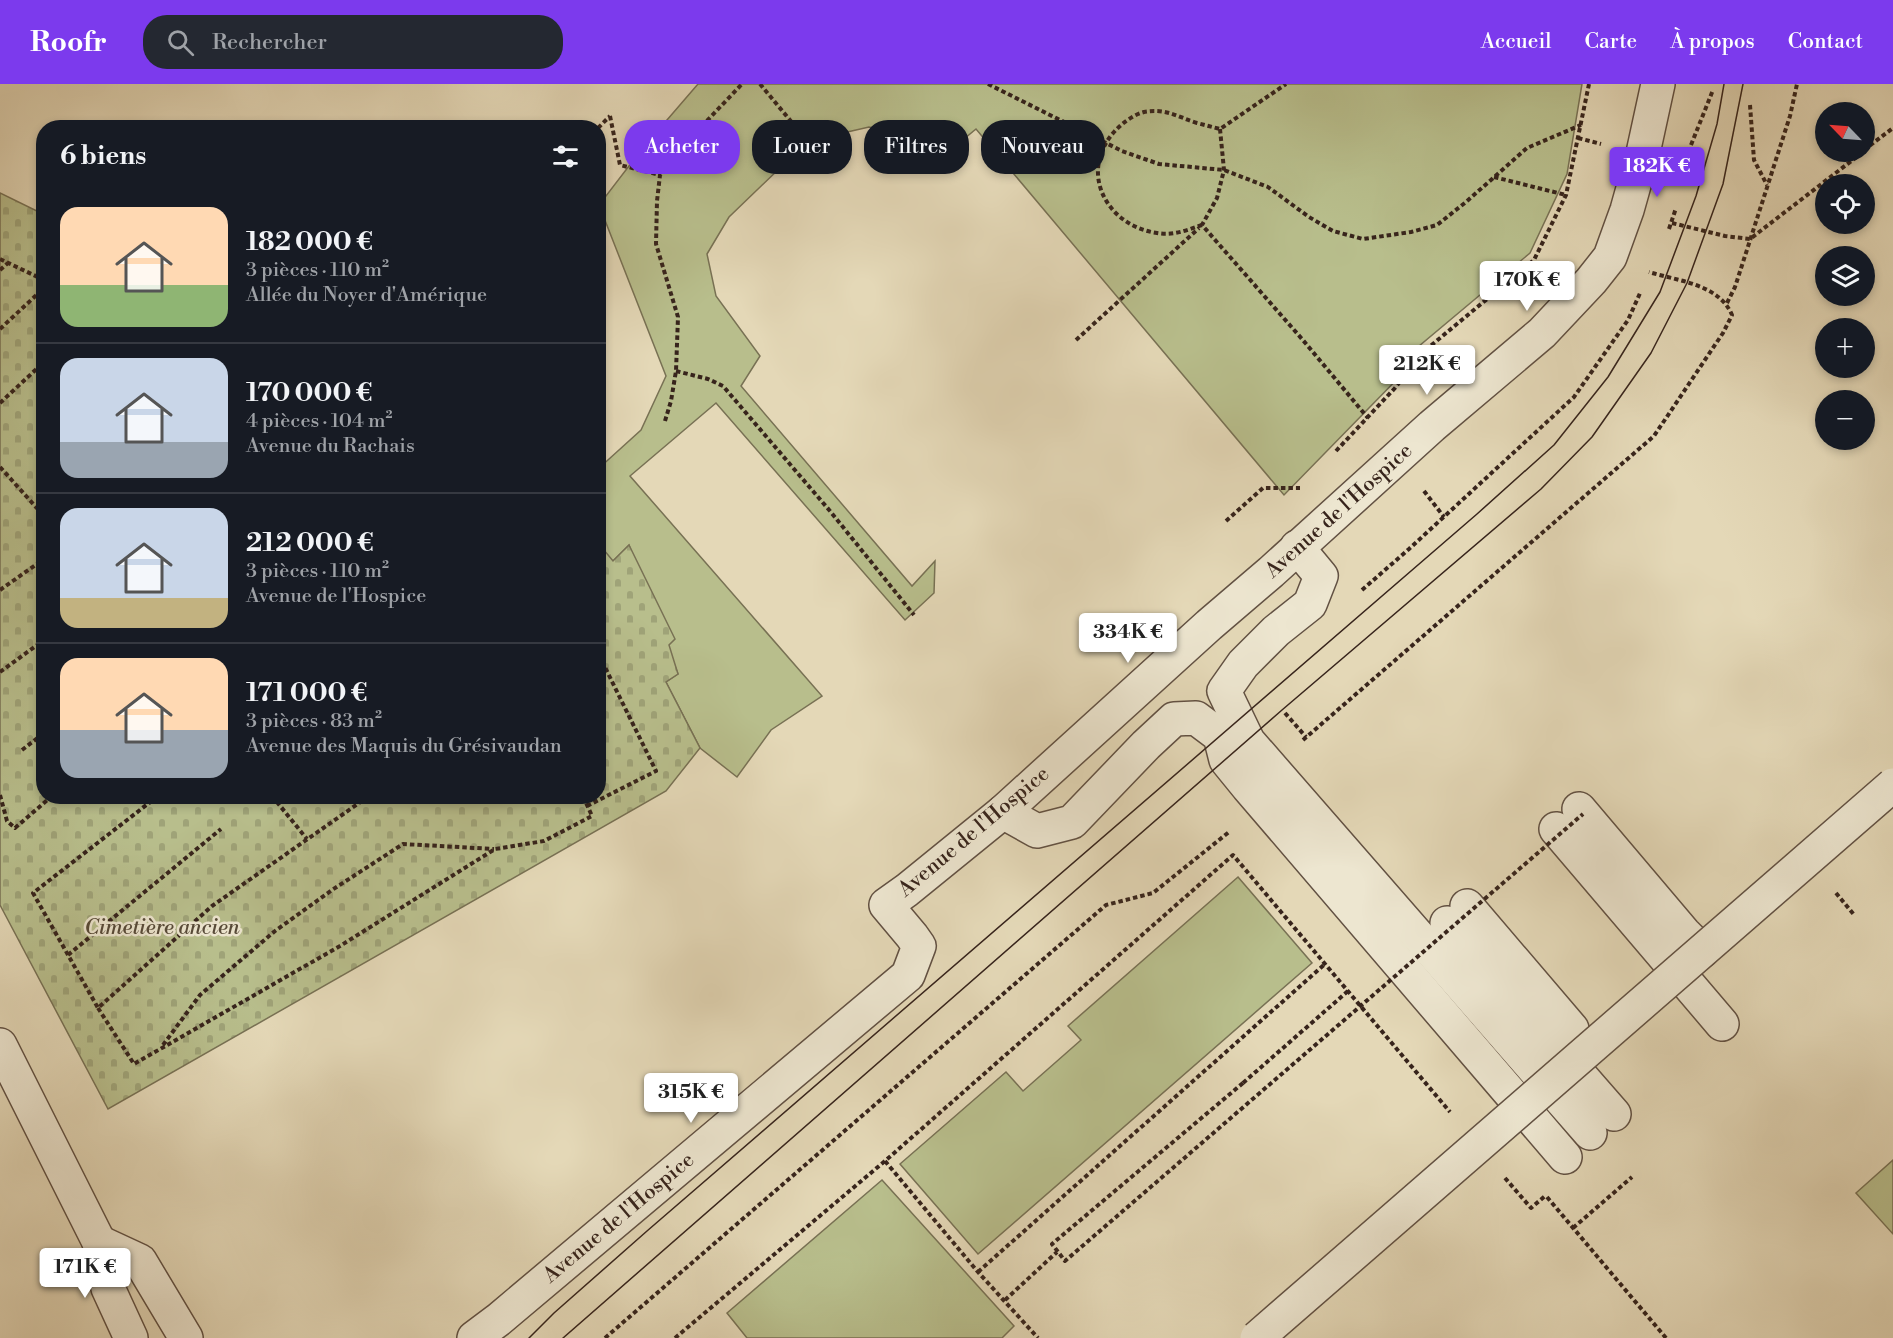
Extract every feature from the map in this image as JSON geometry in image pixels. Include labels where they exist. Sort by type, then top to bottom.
[{"type":"street","name":"Avenue de l'Hospice","points":[[474,1338],[908,975],[919,946],[886,905],[1003,812],[1209,625],[1492,374],[1542,333],[1591,281],[1610,257],[1628,210],[1658,84]]},
{"type":"street","points":[[1297,547],[1321,576],[1310,604],[1276,632],[1243,664],[1224,691],[1248,741],[1602,1124],[1449,925]]},
{"type":"street","points":[[1003,812],[1037,831],[1072,822],[1174,719],[1197,718],[1220,736],[1226,760],[1248,787],[1565,1157]]},
{"type":"street","points":[[1257,1338],[1893,785]]},
{"type":"street","points":[[1573,817],[1702,951]]},
{"type":"street","points":[[1573,817],[1722,1024]]},
{"type":"street","points":[[1449,925],[1572,1029]]},
{"type":"street","points":[[1449,925],[1531,1064]]},
{"type":"street","points":[[0,1045],[99,1242],[108,1288],[130,1338]]},
{"type":"street","points":[[99,1242],[140,1261],[186,1338]]},
{"type":"path","points":[[665,422],[676,370],[678,317],[656,244],[660,175],[682,147],[742,84]]},
{"type":"path","points":[[760,84],[790,120]]},
{"type":"path","points":[[988,84],[1059,120]]},
{"type":"path","points":[[1105,142],[1123,122],[1143,112],[1169,112],[1196,123],[1220,129],[1286,84]]},
{"type":"path","points":[[1331,457],[1395,388],[1422,353],[1534,260],[1566,195],[1589,84]]},
{"type":"path","points":[[1727,303],[1735,287],[1790,116],[1797,84]]},
{"type":"path","points":[[1750,105],[1754,160],[1767,186]]},
{"type":"path","points":[[606,120],[610,116],[620,165],[660,175]]},
{"type":"path","points":[[1105,143],[1158,164],[1224,170],[1268,187],[1309,217],[1333,231],[1363,238],[1411,232],[1437,225],[1527,148],[1581,125]]},
{"type":"path","points":[[1875,142],[1893,128]]},
{"type":"path","points":[[1076,340],[1202,225],[1217,198],[1224,170],[1220,129]]},
{"type":"path","points":[[1663,221],[1725,236],[1750,239],[1850,162]]},
{"type":"path","points":[[1098,174],[1099,187],[1108,205],[1121,218],[1140,229],[1176,234],[1202,225]]},
{"type":"path","points":[[1494,177],[1566,195]]},
{"type":"path","points":[[1202,225],[1302,339],[1398,458]]},
{"type":"path","points":[[0,259],[36,276]]},
{"type":"path","points":[[0,270],[8,263]]},
{"type":"path","points":[[0,329],[36,295]]},
{"type":"path","points":[[0,403],[36,369]]},
{"type":"path","points":[[676,370],[723,386],[830,511],[914,615]]},
{"type":"path","points":[[1,470],[36,507]]},
{"type":"path","points":[[1226,521],[1263,488],[1301,488]]},
{"type":"path","points":[[0,590],[36,565]]},
{"type":"path","points":[[0,672],[36,646]]},
{"type":"path","points":[[606,669],[656,771],[606,796]]},
{"type":"path","points":[[22,750],[36,740]]},
{"type":"path","points":[[0,795],[7,821],[15,828],[43,804]]},
{"type":"path","points":[[148,804],[33,893],[98,1008],[134,1064],[340,946],[495,849]]},
{"type":"path","points":[[279,804],[307,839]]},
{"type":"path","points":[[98,1008],[212,906],[357,804]]},
{"type":"path","points":[[162,1047],[200,995],[275,930],[403,844],[495,849],[544,842],[592,816],[587,806],[591,804]]},
{"type":"path","points":[[1348,991],[1052,1244],[1065,1261],[1573,817]]},
{"type":"path","points":[[68,955],[221,829]]},
{"type":"path","points":[[675,1338],[885,1161],[1233,855],[1455,1118]]},
{"type":"path","points":[[1830,885],[1855,916]]},
{"type":"path","points":[[978,1272],[1325,964]]},
{"type":"path","points":[[885,1161],[978,1272],[1038,1338]]},
{"type":"path","points":[[1498,1170],[1531,1208],[1546,1195],[1666,1338]]},
{"type":"path","points":[[1573,1228],[1632,1177]]},
{"type":"path","points":[[1005,1300],[1057,1252]]},
{"type":"green space","points":[[698,84],[1582,84],[1567,174],[1530,253],[1412,352],[1406,370],[1284,495],[1014,174],[1105,174],[1105,120],[981,120],[981,135],[976,129],[969,135],[969,120],[864,120],[864,128],[852,131],[852,120],[752,120],[752,174],[774,174],[729,217],[707,254],[716,296],[760,356],[741,386],[912,586],[935,561],[934,593],[905,620],[716,403],[630,476],[822,696],[771,730],[737,777],[700,748],[666,682],[678,674],[629,545],[613,561],[606,557],[606,462],[641,430],[666,376],[606,223],[606,196],[624,172],[740,174],[740,120],[667,120]]},
{"type":"green space","name":"Cimetière ancien","points":[[0,193],[36,211],[36,804],[606,804],[606,552],[613,561],[629,545],[675,639],[669,645],[678,674],[666,682],[700,748],[666,791],[108,1109],[0,905]]},
{"type":"green space","points":[[1238,877],[1312,963],[978,1254],[900,1164],[1006,1072],[1023,1091],[1081,1040],[1068,1026]]},
{"type":"green space","points":[[1893,1160],[1893,1234],[1856,1193]]},
{"type":"green space","points":[[882,1180],[1014,1326],[1002,1338],[747,1338],[727,1313]]},
{"type":"tram line","points":[[529,1338],[647,1231],[1554,445],[1608,377],[1660,292],[1696,196],[1717,124],[1724,84]]},
{"type":"tram line","points":[[563,1338],[1282,710],[1541,489],[1592,437],[1651,353],[1687,283],[1723,184],[1743,84]]}]
